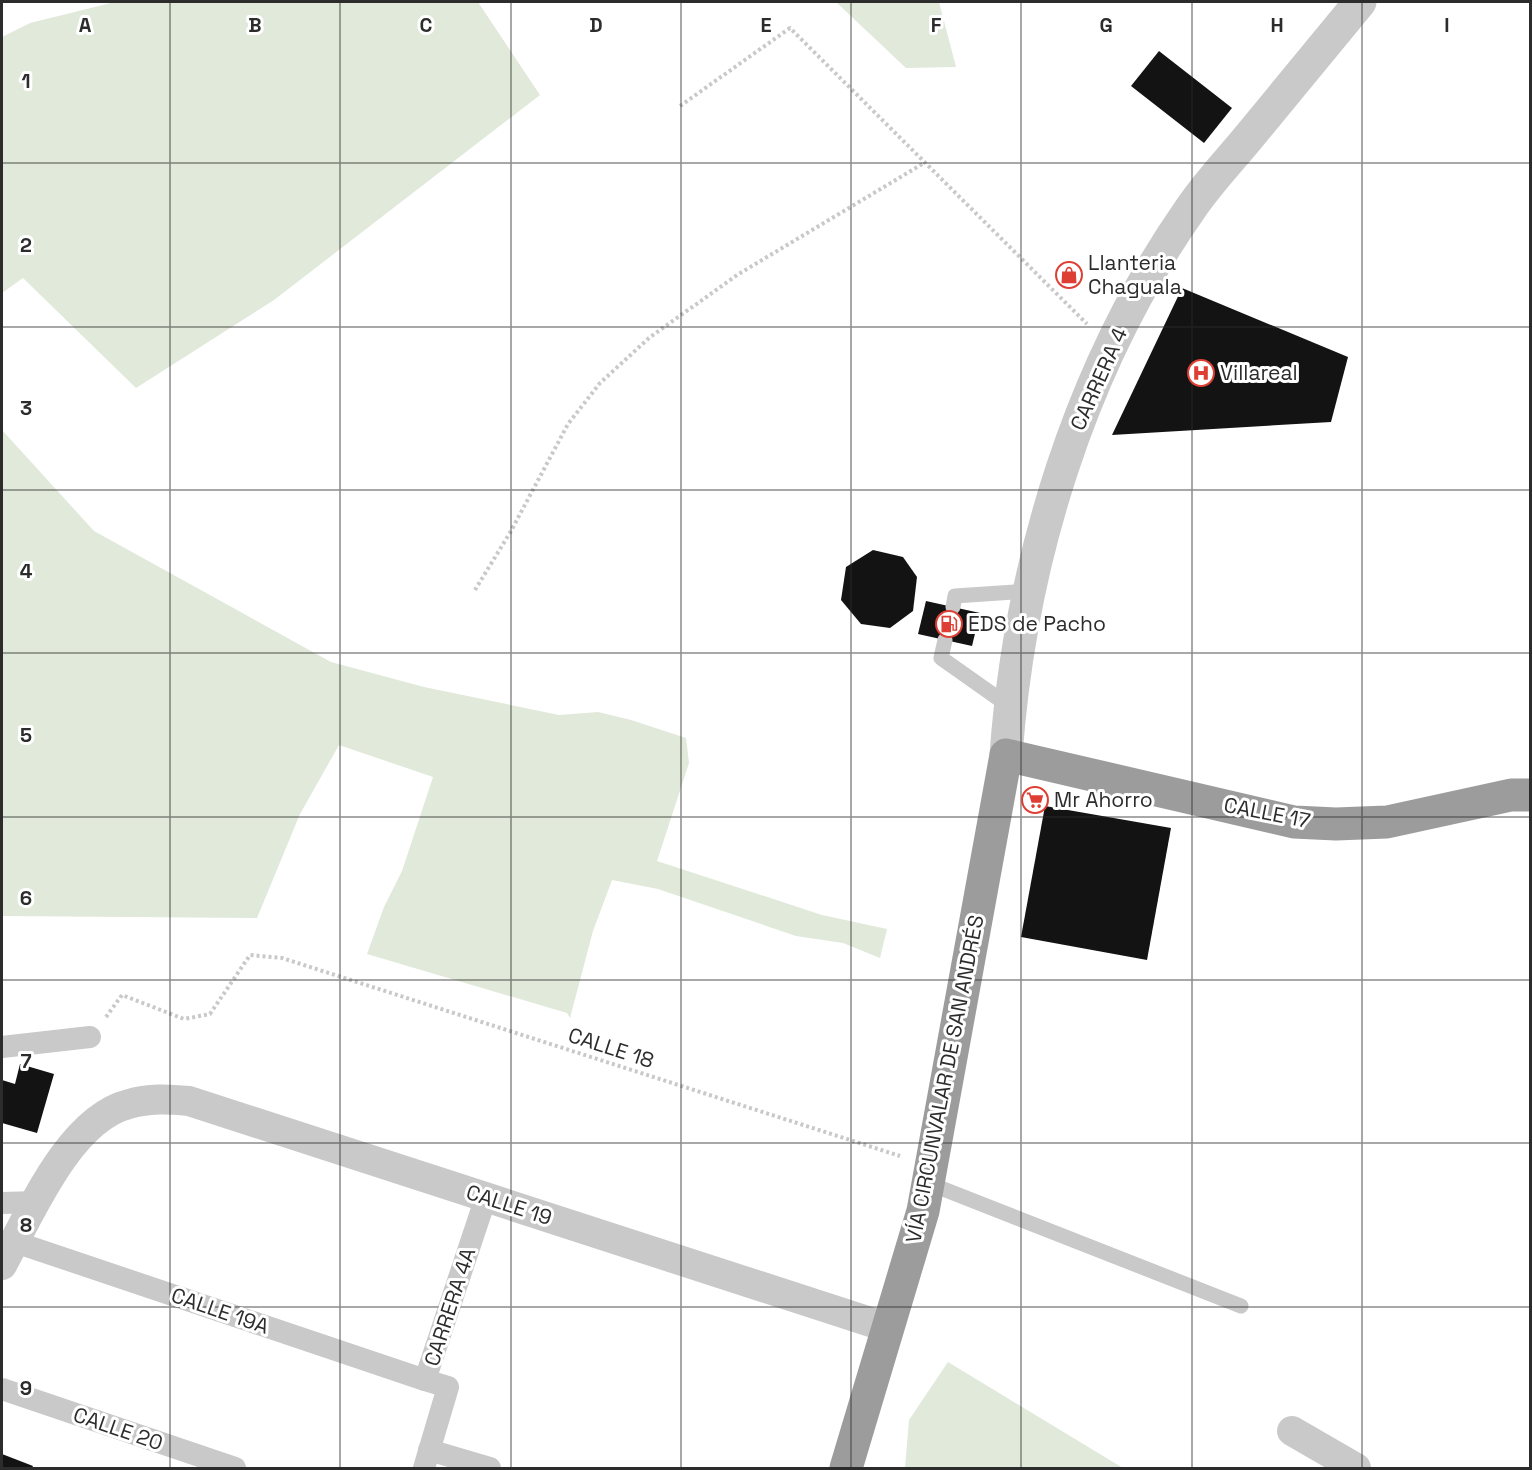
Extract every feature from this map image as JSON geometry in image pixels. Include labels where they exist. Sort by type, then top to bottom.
[{"type":"highway","name":"CALLE 17","points":[[1006,755],[1294,822],[1336,824],[1387,822],[1511,795],[1530,795]]},
{"type":"highway","name":"VÍA CIRCUNVALAR DE SAN ANDRÉS","points":[[846,1468],[923,1211],[1006,755]]},
{"type":"street","name":"CARRERA 4","points":[[1006,755],[1009,706],[1028,591],[1072,438],[1111,348],[1152,268],[1191,207],[1360,2]]},
{"type":"street","points":[[2,1047],[90,1037]]},
{"type":"street","name":"CALLE 19","points":[[8,1254],[72,1143],[97,1119],[128,1104],[160,1098],[189,1101],[889,1328]]},
{"type":"street","name":"CARRERA 4A","points":[[426,1459],[448,1387],[425,1380],[486,1197]]},
{"type":"street","points":[[2,1203],[38,1202]]},
{"type":"street","name":"CALLE 19A","points":[[8,1254],[425,1380]]},
{"type":"street","name":"CALLE 20","points":[[2,1389],[236,1468]]},
{"type":"street","points":[[1292,1431],[1356,1468]]},
{"type":"street","points":[[426,1459],[490,1468]]},
{"type":"lane","points":[[953,607],[956,596],[1028,591]]},
{"type":"lane","points":[[945,640],[941,658],[1009,706]]},
{"type":"lane","points":[[930,1175],[1241,1306]]},
{"type":"path","points":[[680,106],[790,28],[1111,348]]},
{"type":"path","points":[[475,590],[568,424],[600,383],[649,338],[737,275],[924,163]]},
{"type":"path","name":"CALLE 18","points":[[90,1037],[122,995],[184,1018],[210,1014],[250,955],[282,958],[930,1175]]},
{"type":"green space","points":[[115,2],[478,2],[540,95],[274,300],[136,388],[23,278],[2,293],[2,37],[30,23]]},
{"type":"green space","points":[[836,2],[939,2],[956,67],[906,68]]},
{"type":"green space","points":[[2,430],[94,531],[331,662],[424,687],[559,715],[598,712],[686,738],[689,763],[657,861],[822,915],[887,929],[880,958],[843,943],[796,936],[658,889],[612,880],[593,931],[570,1018],[567,1013],[367,954],[384,907],[402,871],[433,777],[339,745],[300,814],[257,918],[2,916]]},
{"type":"green space","points":[[948,1362],[1123,1468],[905,1468],[909,1420]]},
{"type":"building","points":[[1159,51],[1232,108],[1204,143],[1131,86]]},
{"type":"building","points":[[1182,288],[1348,357],[1331,422],[1112,435]]},
{"type":"building","points":[[873,550],[903,557],[917,577],[913,611],[890,628],[861,624],[841,600],[846,567]]},
{"type":"building","name":"EDS de Pacho","points":[[926,601],[980,613],[972,646],[918,634]]},
{"type":"building","points":[[1045,806],[1171,828],[1147,960],[1021,937]]},
{"type":"building","points":[[20,1064],[54,1074],[37,1133],[2,1123],[2,1080],[15,1084]]},
{"type":"building","points":[[2,1454],[33,1466],[32,1468],[2,1468]]},
{"type":"place","name":"Llanteria Chaguala","points":[[1069,275]]},
{"type":"place","name":"Villareal","points":[[1201,373]]},
{"type":"place","name":"EDS de Pacho","points":[[949,624]]},
{"type":"place","name":"Mr Ahorro","points":[[1035,800]]}]
